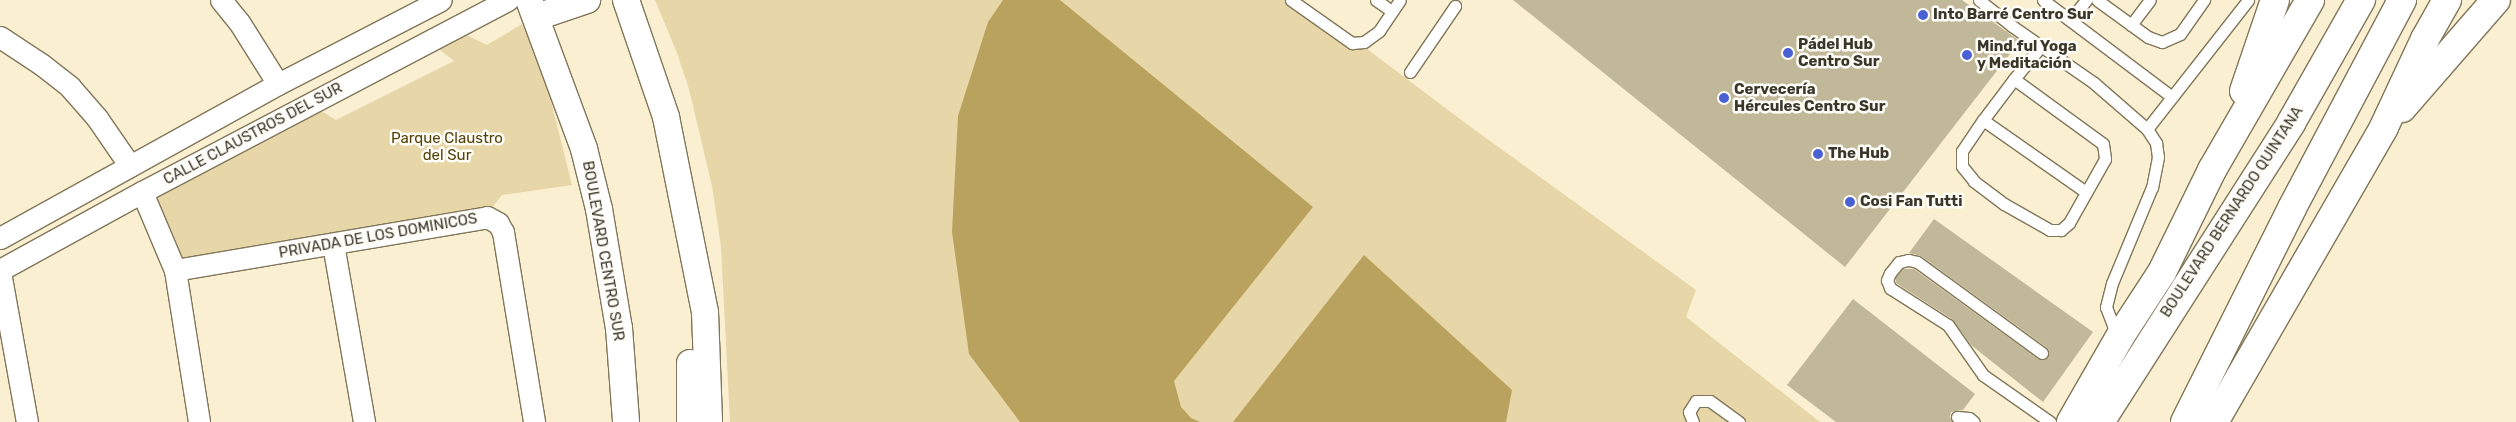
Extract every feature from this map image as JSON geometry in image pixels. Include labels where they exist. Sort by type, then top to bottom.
[{"type":"highway","points":[[2237,126],[2247,81],[2275,0]]},
{"type":"highway","name":"BOULEVARD BERNARDO QUINTANA","points":[[2071,422],[2121,335],[2162,272],[2212,170],[2310,0]]},
{"type":"highway","name":"BOULEVARD BERNARDO QUINTANA","points":[[2100,422],[2291,123],[2361,0]]},
{"type":"highway","points":[[2185,422],[2292,208],[2402,0]]},
{"type":"highway","points":[[2214,422],[2384,127],[2425,39],[2447,0]]},
{"type":"highway","points":[[2384,127],[2444,62],[2496,0]]},
{"type":"street","points":[[221,0],[239,22],[278,84]]},
{"type":"street","name":"CALLE CLAUSTROS DEL SUR","points":[[0,271],[213,154],[508,0]]},
{"type":"street","points":[[533,9],[587,0]]},
{"type":"street","points":[[626,0],[666,116],[705,312],[709,422]]},
{"type":"street","points":[[432,2],[442,35]]},
{"type":"street","name":"CALLE CLAUSTROS DEL SUR","points":[[0,238],[197,128],[432,2]]},
{"type":"street","name":"BOULEVARD CENTRO SUR","points":[[533,9],[584,149],[599,209],[619,328],[626,422]]},
{"type":"street","points":[[0,37],[70,86],[97,118],[130,166]]},
{"type":"street","points":[[197,128],[213,154]]},
{"type":"street","points":[[142,192],[175,270],[200,422]]},
{"type":"street","name":"PRIVADA DE LOS DOMINICOS","points":[[175,270],[487,217],[498,222],[503,232],[534,422]]},
{"type":"street","points":[[333,244],[364,422]]},
{"type":"street","points":[[0,271],[26,422]]},
{"type":"street","points":[[690,422],[689,367],[705,312]]},
{"type":"street","points":[[619,328],[636,356],[643,422]]},
{"type":"lane","points":[[1292,0],[1352,44],[1364,42],[1379,31],[1400,0]]},
{"type":"lane","points":[[1376,0],[1392,11]]},
{"type":"lane","points":[[1980,0],[2094,83],[2147,129],[2156,143],[2158,157],[2152,187],[2112,283],[2106,307],[2113,325],[2121,335]]},
{"type":"lane","points":[[2043,0],[2170,96]]},
{"type":"lane","points":[[2070,20],[2086,0]]},
{"type":"lane","points":[[2096,0],[2148,37],[2162,42],[2180,34],[2204,0]]},
{"type":"lane","points":[[2131,25],[2150,0]]},
{"type":"lane","points":[[2147,129],[2170,96],[2248,0]]},
{"type":"lane","points":[[1410,72],[1453,2]]},
{"type":"lane","points":[[2014,80],[2102,144],[2105,159],[2069,223],[2061,230],[2050,230],[2004,204],[1974,181],[1962,166],[1962,151],[1983,120],[2014,80],[2041,46]]},
{"type":"lane","points":[[1983,120],[2086,192]]},
{"type":"lane","points":[[2042,353],[1917,262],[1908,260],[1899,262],[1890,273],[1888,280],[1890,288],[1948,325],[1983,374],[2050,422]]},
{"type":"lane","points":[[1693,422],[1689,412],[1696,401],[1710,401],[1739,422]]},
{"type":"lane","points":[[1958,417],[1969,418],[1974,422]]},
{"type":"green space","points":[[655,0],[1302,0],[1464,122],[1696,290],[1686,317],[1820,422],[730,422],[721,247],[712,186],[689,89],[677,53]]},
{"type":"green space","name":"Parque Claustro del Sur","points":[[522,24],[543,69],[572,185],[502,195],[486,215],[175,270],[142,192],[310,104],[336,120],[454,61],[430,42],[454,29],[487,45]]},
{"type":"shaded area","points":[[1003,0],[1060,0],[1313,207],[1174,381],[1181,407],[1191,418],[1200,422],[1020,422],[969,354],[952,232],[958,116],[988,22]]},
{"type":"shaded area","points":[[1364,255],[1512,390],[1506,422],[1233,422]]},
{"type":"building","name":"The Hub","points":[[1513,0],[1962,0],[2020,41],[1845,267]]},
{"type":"building","points":[[1934,219],[2093,332],[2043,402],[1971,345],[1952,319],[1896,283],[1896,277],[1903,269],[1914,269],[2038,359],[2045,360],[2048,357],[2049,350],[2046,347],[1921,256],[1909,253]]},
{"type":"building","points":[[1853,299],[1975,394],[1963,410],[1951,412],[1952,422],[1836,422],[1787,385]]},
{"type":"place","name":"Into Barré Centro Sur","points":[[1923,15]]},
{"type":"place","name":"Pádel Hub Centro Sur","points":[[1788,53]]},
{"type":"place","name":"Mind.ful Yoga y Meditación","points":[[1967,55]]},
{"type":"place","name":"Cervecería Hércules Centro Sur","points":[[1724,98]]},
{"type":"place","name":"The Hub","points":[[1818,154]]},
{"type":"place","name":"Cosi Fan Tutti","points":[[1850,202]]}]
